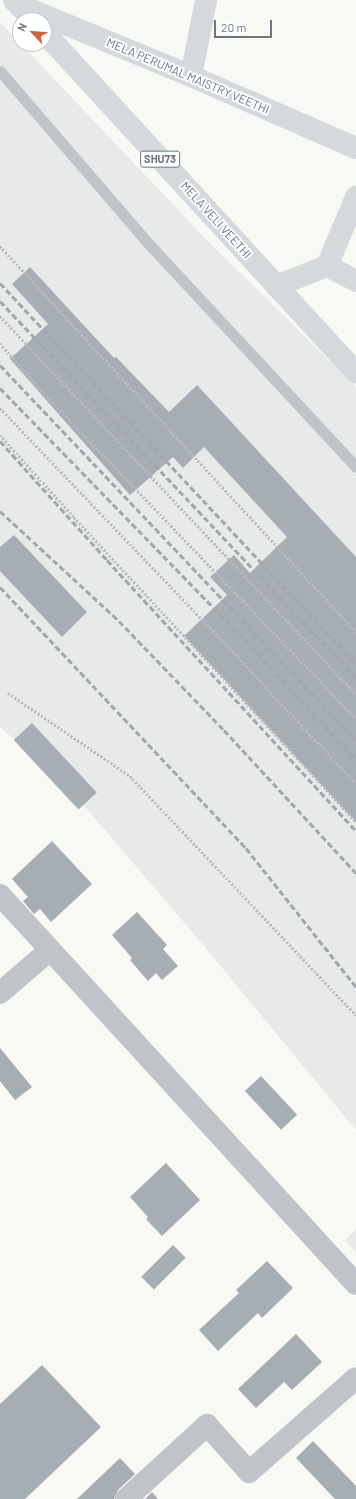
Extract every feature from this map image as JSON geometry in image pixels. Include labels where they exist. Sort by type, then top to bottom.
[{"type":"main road","points":[[191,76],[206,0]]},
{"type":"main road","name":"MELA PERUMAL MAISTRY VEETHI","points":[[22,8],[191,76],[356,148]]},
{"type":"main road","name":"MELA VELI VEETHI","points":[[52,41],[356,373]]},
{"type":"main road","points":[[276,286],[327,266],[356,197]]},
{"type":"main road","points":[[327,266],[356,281]]},
{"type":"street","points":[[0,895],[356,1284]]},
{"type":"street","points":[[0,993],[50,950]]},
{"type":"street","points":[[126,1499],[207,1425],[249,1472],[356,1378]]},
{"type":"lane","points":[[0,71],[147,242],[356,467]]},
{"type":"path","points":[[0,246],[356,632]]},
{"type":"path","points":[[0,316],[356,694]]},
{"type":"path","points":[[0,343],[38,387],[356,720]]},
{"type":"path","points":[[0,408],[238,657],[356,784]]},
{"type":"path","points":[[0,435],[356,821]]},
{"type":"path","points":[[8,693],[130,776],[356,1016]]},
{"type":"shaded area","points":[[0,22],[12,35],[12,52],[28,52],[204,237],[356,387],[356,1130],[199,940],[44,759],[0,727]]},
{"type":"shaded area","points":[[356,1229],[356,1253],[345,1240]]},
{"type":"building","points":[[30,267],[114,358],[116,357],[169,412],[197,385],[356,557],[356,822],[184,636],[227,595],[210,577],[234,555],[250,573],[287,537],[204,447],[183,468],[173,457],[130,495],[10,359],[48,324],[12,284]]},
{"type":"building","points":[[14,535],[87,612],[62,637],[0,571],[0,547]]},
{"type":"building","points":[[32,723],[97,792],[79,810],[14,740]]},
{"type":"building","points":[[52,841],[92,884],[51,922],[40,909],[34,914],[23,901],[28,897],[12,879]]},
{"type":"building","points":[[137,912],[167,945],[163,949],[178,966],[162,980],[156,973],[148,981],[130,960],[132,958],[112,935]]},
{"type":"building","points":[[0,1048],[32,1087],[15,1100],[0,1081]]},
{"type":"building","points":[[261,1076],[297,1115],[281,1130],[245,1091]]},
{"type":"building","points":[[166,1163],[200,1200],[162,1236],[146,1219],[148,1217],[130,1197]]},
{"type":"building","points":[[173,1245],[186,1258],[154,1290],[141,1277]]},
{"type":"building","points":[[267,1261],[293,1288],[262,1318],[258,1313],[218,1351],[199,1330],[239,1293],[236,1290]]},
{"type":"building","points":[[296,1334],[322,1362],[292,1390],[284,1382],[256,1408],[238,1389]]},
{"type":"building","points":[[42,1365],[101,1427],[25,1499],[0,1499],[0,1404]]},
{"type":"building","points":[[313,1441],[356,1486],[356,1499],[335,1499],[296,1458]]},
{"type":"building","points":[[120,1458],[135,1474],[118,1490],[114,1499],[77,1499]]},
{"type":"building","points":[[152,1492],[158,1499],[145,1499]]},
{"type":"railway","points":[[0,283],[356,664]]},
{"type":"railway","points":[[0,301],[356,678]]},
{"type":"railway","points":[[0,365],[356,740]]},
{"type":"railway","points":[[0,388],[245,640],[356,760]]},
{"type":"railway","points":[[0,441],[107,560],[356,831]]},
{"type":"railway","points":[[0,511],[119,621],[224,730],[356,873]]},
{"type":"railway","points":[[0,587],[246,848],[356,987]]}]
